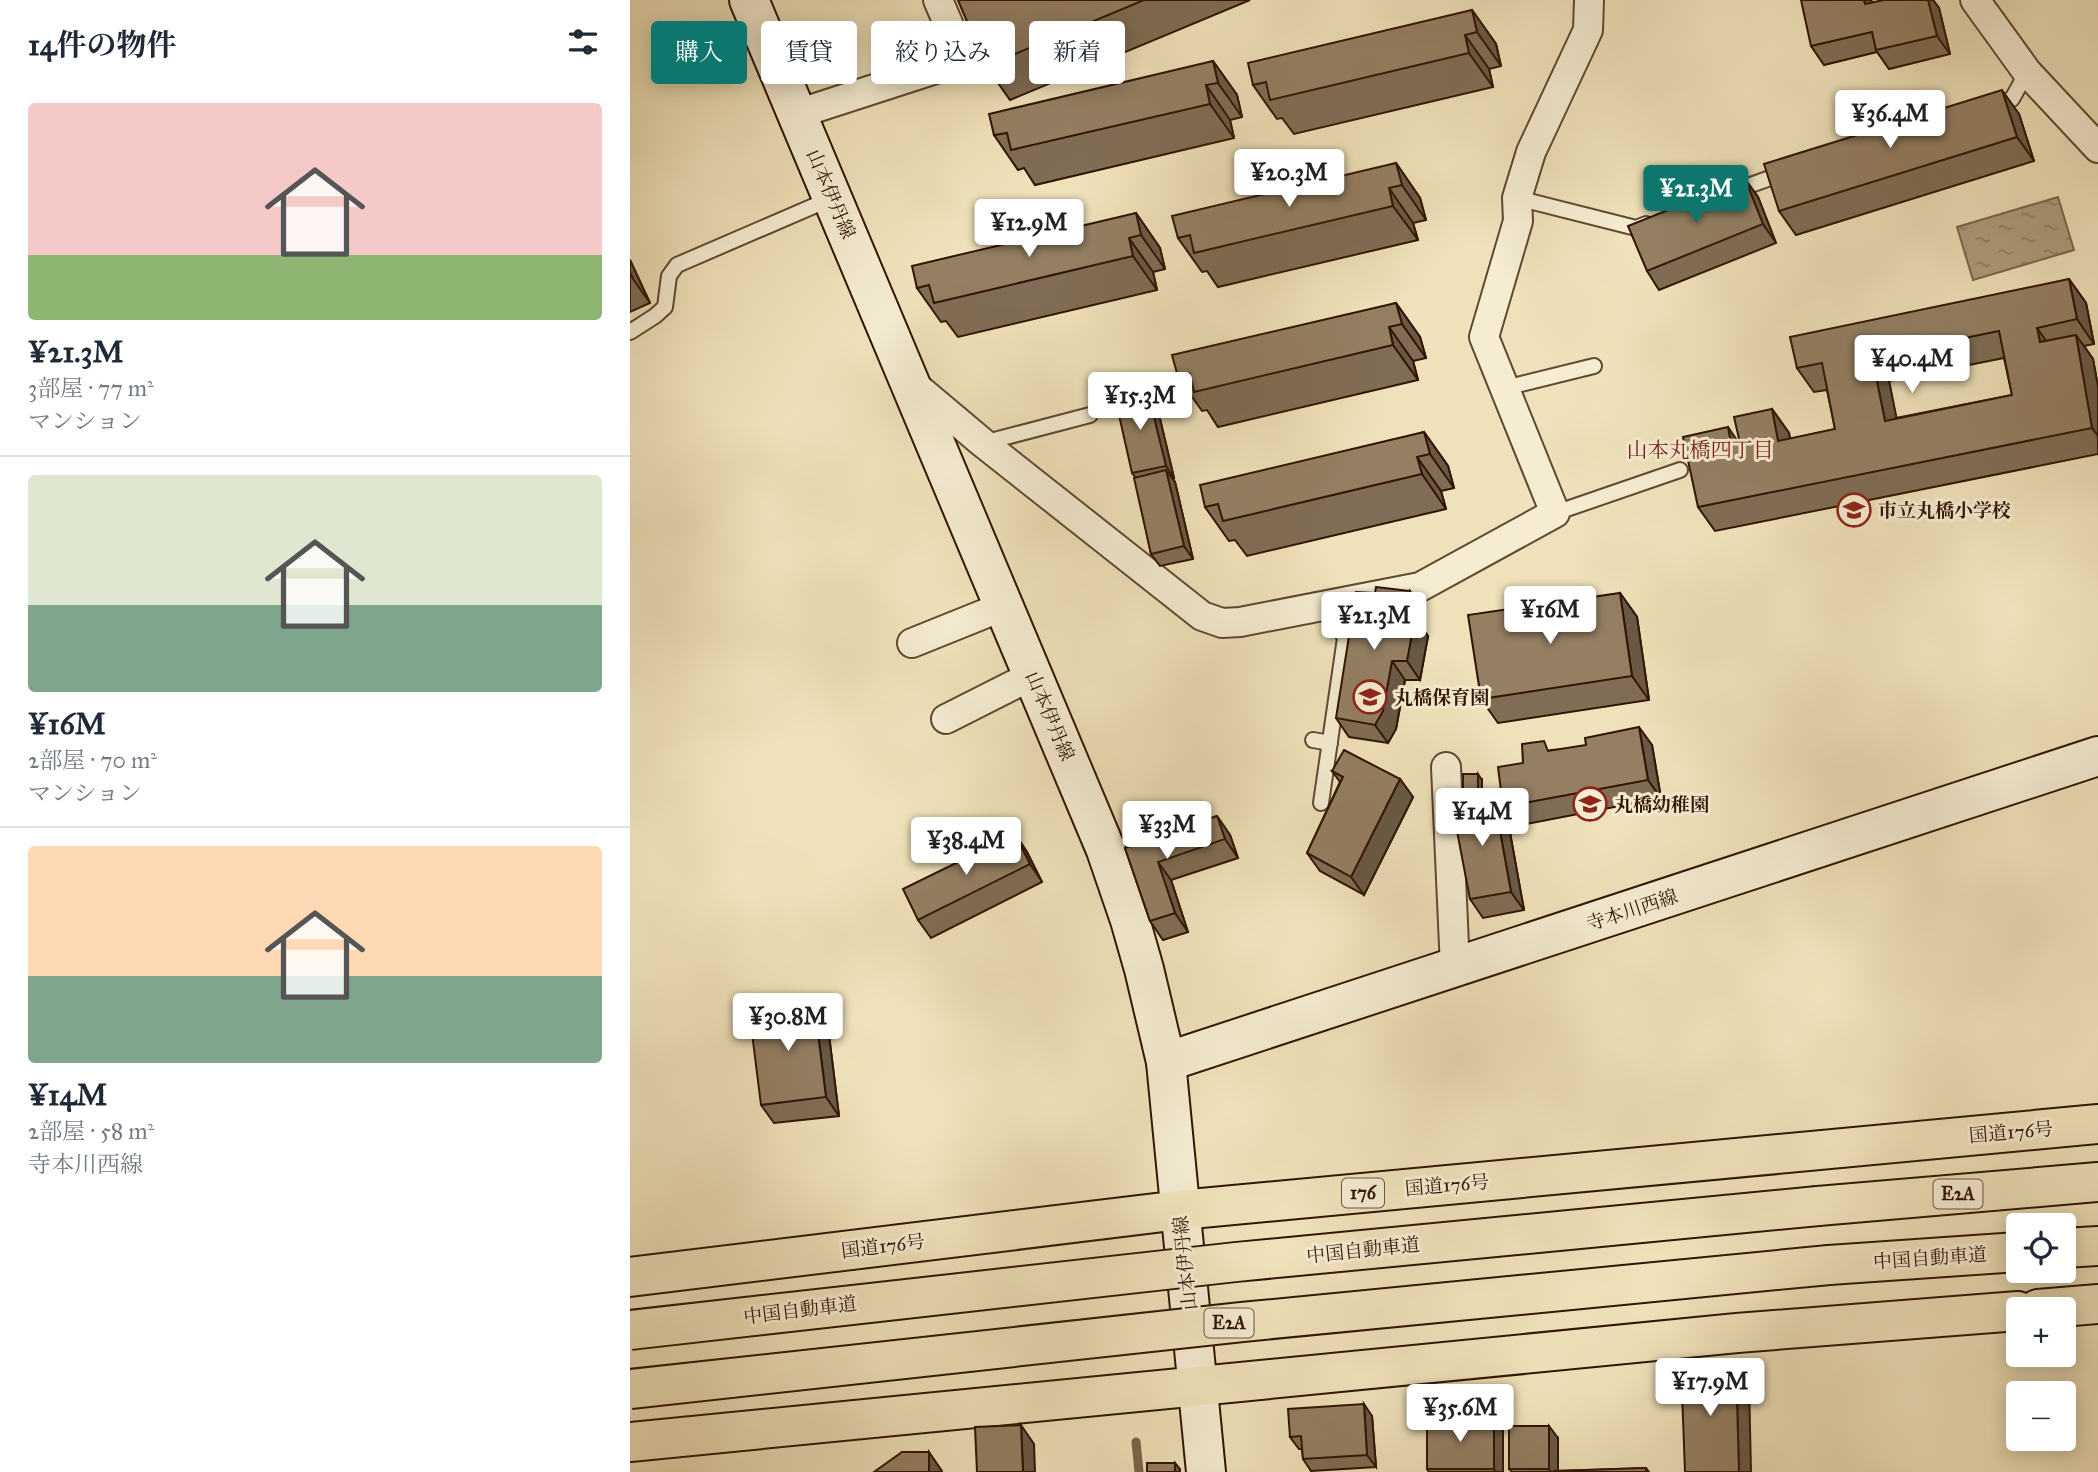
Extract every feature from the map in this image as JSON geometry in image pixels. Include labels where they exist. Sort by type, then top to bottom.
[{"type":"highway","name":"国道176号","points":[[630,1277],[1180,1210],[2098,1124]]},
{"type":"highway","name":"中国自動車道","points":[[630,1329],[1236,1262],[2098,1182]]},
{"type":"highway","points":[[2076,1247],[2098,1246]]},
{"type":"highway","name":"中国自動車道","points":[[630,1390],[1242,1322],[1829,1265],[2006,1253]]},
{"type":"highway","points":[[2076,1306],[2098,1304]]},
{"type":"highway","points":[[630,1442],[1737,1333],[2006,1312]]},
{"type":"main road","name":"山本伊丹線","points":[[749,0],[1106,850],[1130,920],[1166,1062],[1206,1472]]},
{"type":"main road","name":"寺本川西線","points":[[1166,1062],[2098,756]]},
{"type":"street","points":[[797,114],[942,68],[953,35],[938,0]]},
{"type":"street","points":[[909,380],[983,443],[1202,616],[1222,622],[1241,622],[1420,587],[1555,513],[1485,337],[1518,221],[1517,198],[1531,152],[1588,30],[1589,0]]},
{"type":"street","points":[[1975,0],[2027,72],[2098,148]]},
{"type":"street","points":[[912,643],[1004,606]]},
{"type":"street","points":[[946,719],[1033,675]]},
{"type":"street","points":[[1441,783],[1455,968]]},
{"type":"lane","points":[[1973,112],[2012,99],[2027,72]]},
{"type":"lane","points":[[1727,194],[1792,170]]},
{"type":"lane","points":[[630,332],[665,307],[669,276],[677,265],[832,198]]},
{"type":"lane","points":[[1517,198],[1636,228],[1662,219]]},
{"type":"lane","points":[[1505,388],[1594,366]]},
{"type":"lane","points":[[983,443],[1090,415]]},
{"type":"lane","points":[[1555,513],[1680,470]]},
{"type":"lane","points":[[1321,803],[1345,638],[1327,606]]},
{"type":"lane","points":[[1313,740],[1330,743]]},
{"type":"water","points":[[2058,197],[2074,250],[1973,280],[1957,227]]},
{"type":"building","points":[[958,0],[1144,0],[1094,21],[1029,21],[1029,48],[1015,54],[1015,21],[967,21]]},
{"type":"building","points":[[1801,0],[1864,0],[1865,4],[1884,0],[1928,0],[1937,36],[1876,50],[1872,32],[1811,46]]},
{"type":"building","points":[[1472,10],[1477,32],[1465,35],[1469,53],[1270,100],[1266,82],[1253,85],[1248,63]]},
{"type":"building","points":[[1213,61],[1218,83],[1206,85],[1210,104],[1011,150],[1007,133],[994,135],[989,114],[1125,84],[1125,82]]},
{"type":"building","points":[[2002,90],[2017,137],[1779,211],[1764,164]]},
{"type":"building","points":[[1396,163],[1402,185],[1389,188],[1393,206],[1194,253],[1190,235],[1178,238],[1172,216]]},
{"type":"building","points":[[1745,179],[1763,224],[1647,271],[1628,226]]},
{"type":"building","points":[[1136,213],[1141,235],[1129,238],[1133,256],[934,303],[929,285],[917,288],[912,266]]},
{"type":"building","points":[[2069,279],[2077,319],[2037,328],[2040,342],[2076,335],[2092,428],[1698,507],[1683,437],[1728,427],[1731,444],[1740,443],[1734,417],[1772,409],[1778,441],[1835,429],[1822,363],[1797,368],[1790,337]],"holes":[[[1999,331],[2012,395],[1885,421],[1872,357]]]},
{"type":"building","points":[[1396,303],[1402,324],[1389,327],[1393,345],[1194,392],[1190,374],[1178,377],[1172,355]]},
{"type":"building","points":[[1147,389],[1166,466],[1132,473],[1115,397]]},
{"type":"building","points":[[1424,432],[1430,454],[1417,457],[1422,474],[1223,521],[1218,504],[1205,507],[1200,485]]},
{"type":"building","points":[[1166,470],[1184,546],[1151,554],[1134,478]]},
{"type":"building","points":[[1376,587],[1410,591],[1406,616],[1415,618],[1407,661],[1392,661],[1383,711],[1375,725],[1336,718],[1356,592],[1375,593]]},
{"type":"building","points":[[1620,593],[1632,676],[1481,699],[1468,615]]},
{"type":"building","points":[[1639,727],[1648,780],[1503,807],[1498,767],[1523,763],[1522,744],[1544,741],[1548,751],[1586,745],[1585,738]]},
{"type":"building","points":[[1344,750],[1400,779],[1351,877],[1307,853],[1343,777],[1332,771]]},
{"type":"building","points":[[1463,774],[1478,774],[1478,800],[1463,800]]},
{"type":"building","points":[[1494,798],[1511,892],[1470,899],[1452,805]]},
{"type":"building","points":[[1217,816],[1225,839],[1158,862],[1175,913],[1150,921],[1125,848]]},
{"type":"building","points":[[1015,834],[1030,864],[918,920],[903,889]]},
{"type":"building","points":[[814,1001],[826,1097],[761,1105],[749,1009]]},
{"type":"building","points":[[1736,1363],[1739,1472],[1685,1472],[1681,1365]]},
{"type":"building","points":[[1364,1404],[1367,1455],[1303,1459],[1301,1436],[1290,1437],[1288,1409]]},
{"type":"building","points":[[1427,1418],[1494,1418],[1494,1469],[1427,1469]]},
{"type":"building","points":[[1021,1425],[1023,1472],[977,1472],[975,1427]]},
{"type":"building","points":[[1509,1426],[1549,1426],[1549,1469],[1509,1469]]},
{"type":"building","points":[[902,1452],[929,1452],[929,1472],[874,1472]]},
{"type":"building","points":[[1147,1463],[1175,1463],[1175,1472],[1147,1472]]},
{"type":"building","points":[[1646,1468],[1646,1472],[1555,1471]]},
{"type":"waterway","points":[[1136,1442],[1139,1472]]},
{"type":"place","name":"市立丸橋小学校","points":[[1854,510]]},
{"type":"place","name":"丸橋保育園","points":[[1370,697]]},
{"type":"place","name":"丸橋幼稚園","points":[[1590,804]]},
{"type":"district","name":"山本丸橋四丁目","points":[[1700,450]]}]
